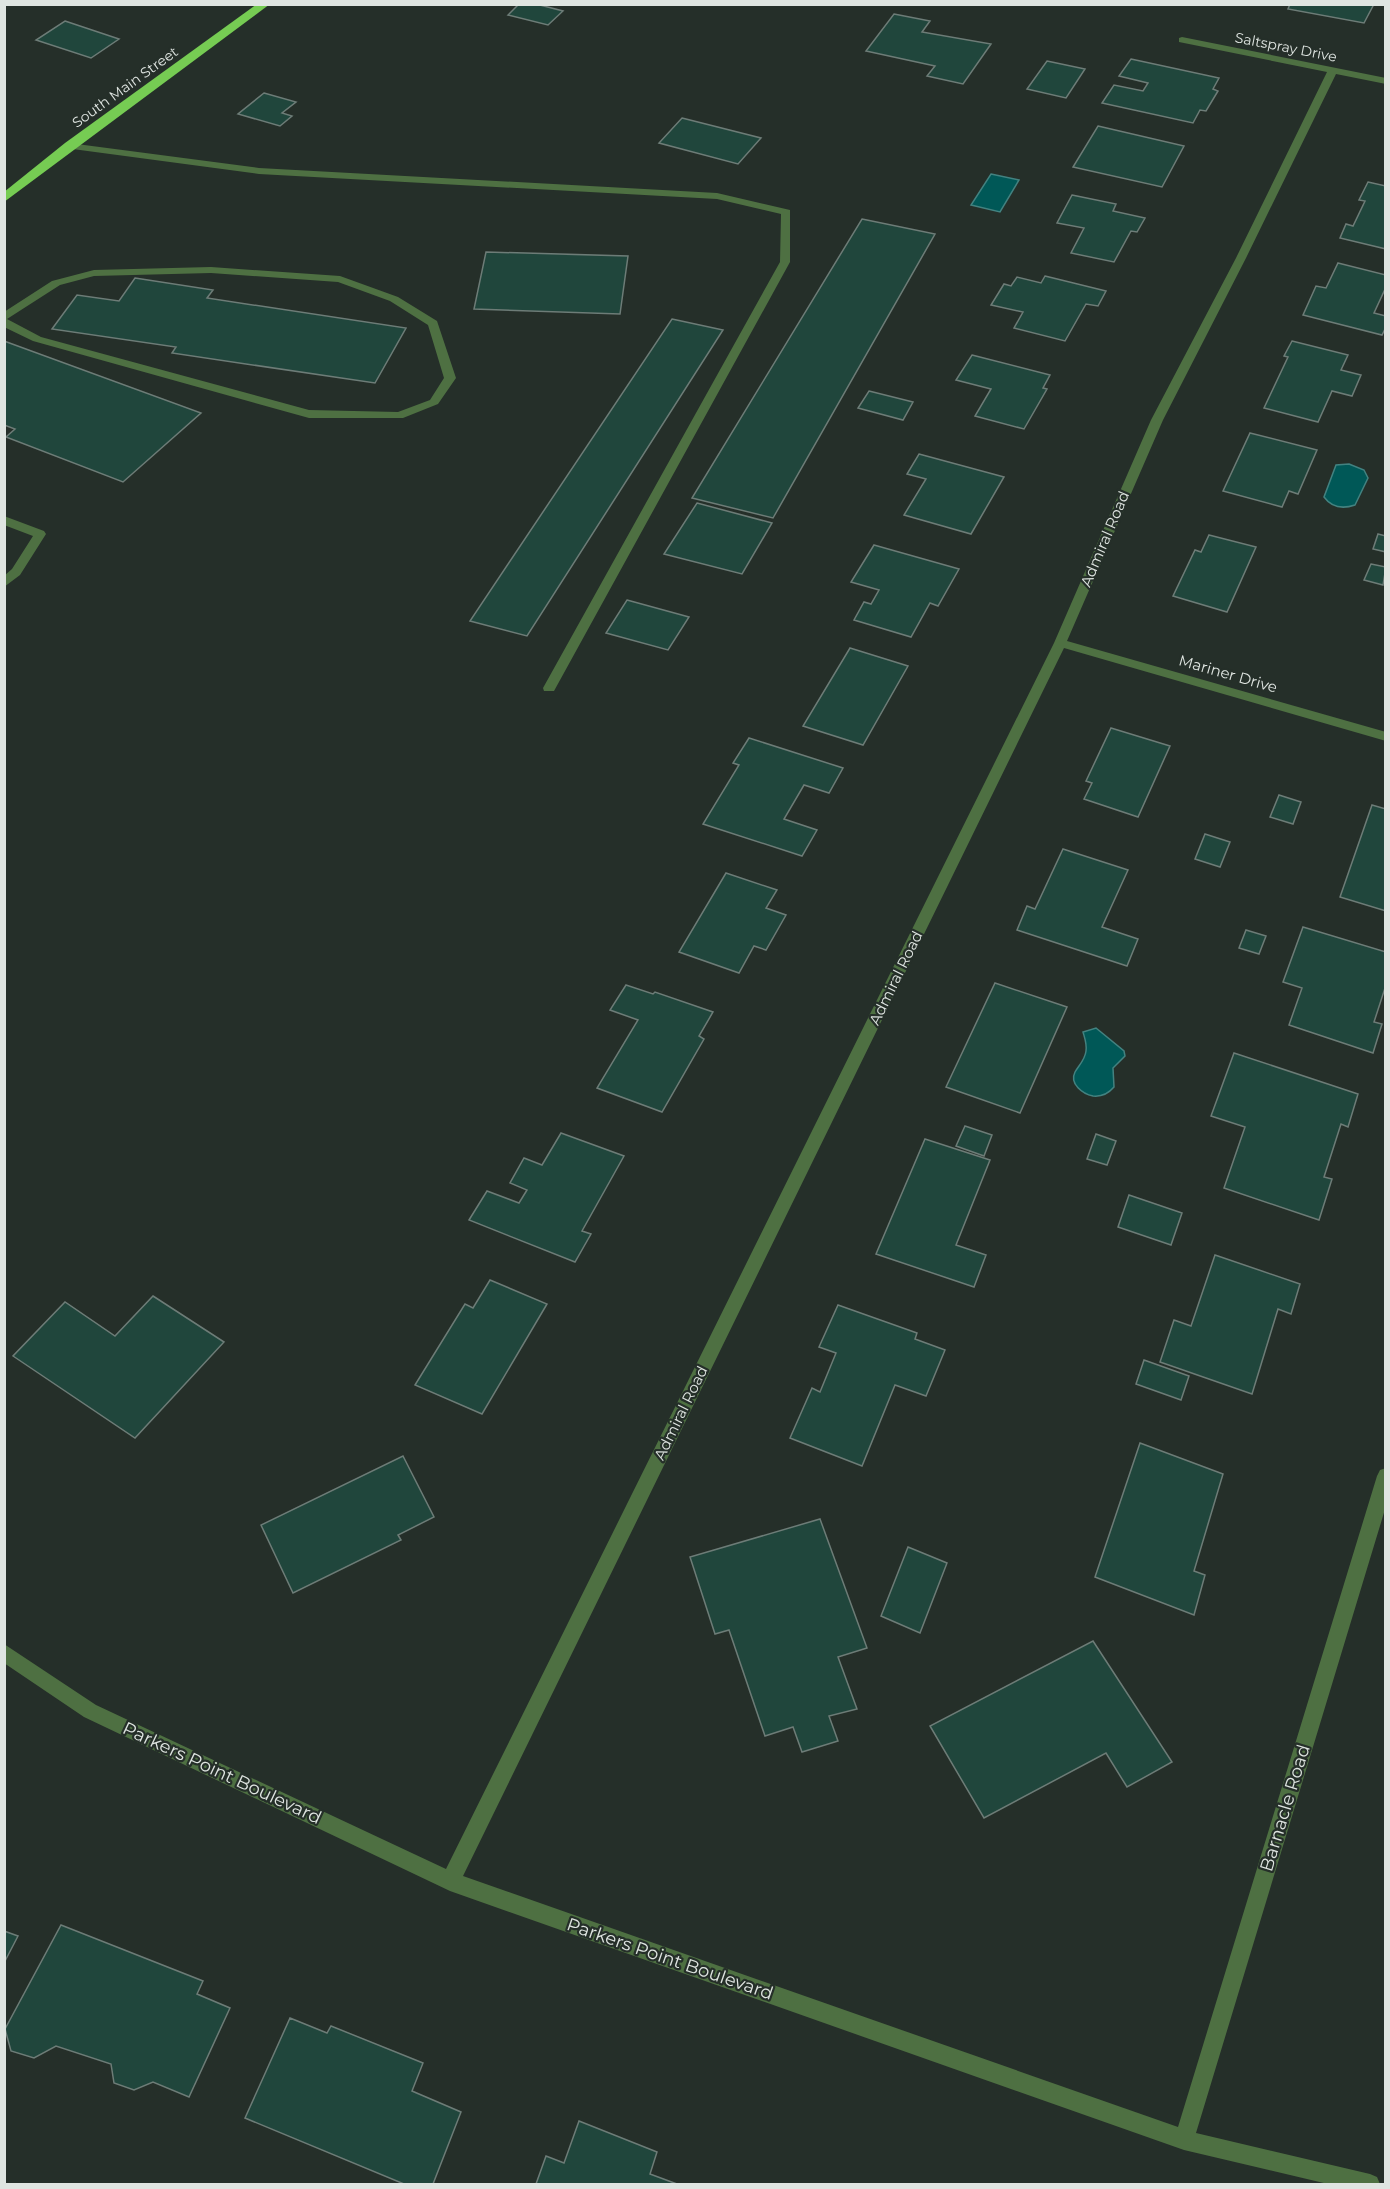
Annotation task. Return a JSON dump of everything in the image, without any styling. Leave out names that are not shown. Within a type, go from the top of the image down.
[{"type":"highway","name":"South Main Street","points":[[4,198],[69,146],[265,4]]},
{"type":"street","name":"Saltspray Drive","points":[[1182,40],[1386,81]]},
{"type":"street","name":"Admiral Road","points":[[450,1881],[1060,643],[1157,420],[1241,258],[1333,70]]},
{"type":"street","points":[[69,146],[259,171],[717,196],[786,212],[785,262],[549,688]]},
{"type":"street","points":[[4,317],[56,284],[94,273],[211,270],[340,279],[394,299],[433,323],[450,378],[434,402],[399,416],[309,414],[37,339],[4,322]]},
{"type":"street","points":[[4,520],[40,534],[16,572],[4,583]]},
{"type":"street","name":"Mariner Drive","points":[[1060,643],[1386,737]]},
{"type":"street","name":"Barnacle Road","points":[[1184,2140],[1386,1476]]},
{"type":"street","name":"Parkers Point Boulevard","points":[[4,1652],[90,1711],[450,1881],[1184,2140],[1370,2184]]},
{"type":"water","points":[[991,174],[1019,180],[1000,212],[971,205]]},
{"type":"water","points":[[1349,464],[1364,470],[1368,478],[1355,505],[1338,507],[1324,497],[1336,465]]},
{"type":"water","points":[[1096,1028],[1124,1051],[1125,1056],[1113,1068],[1114,1087],[1105,1094],[1096,1096],[1081,1091],[1075,1084],[1074,1076],[1085,1054],[1086,1044],[1083,1032]]},
{"type":"building","points":[[519,4],[536,4],[563,11],[548,25],[508,15]]},
{"type":"building","points":[[1290,4],[1374,4],[1364,23],[1288,9]]},
{"type":"building","points":[[894,14],[930,21],[922,32],[991,44],[963,84],[927,76],[935,66],[866,51]]},
{"type":"building","points":[[65,21],[119,39],[91,58],[36,40]]},
{"type":"building","points":[[1131,59],[1219,78],[1213,89],[1218,91],[1206,111],[1200,110],[1193,123],[1102,103],[1114,85],[1143,91],[1148,83],[1119,76]]},
{"type":"building","points":[[1047,61],[1085,69],[1066,98],[1027,89]]},
{"type":"building","points":[[264,93],[296,102],[282,113],[292,116],[280,126],[238,114]]},
{"type":"building","points":[[682,118],[761,138],[738,164],[659,143]]},
{"type":"building","points":[[1098,126],[1184,146],[1162,187],[1073,167]]},
{"type":"building","points":[[1368,182],[1386,186],[1386,249],[1340,238],[1346,224],[1353,226],[1365,201],[1359,200]]},
{"type":"building","points":[[1072,195],[1116,204],[1113,211],[1145,218],[1137,232],[1131,231],[1114,262],[1071,253],[1084,228],[1057,223]]},
{"type":"building","points":[[862,219],[935,234],[773,518],[692,498]]},
{"type":"building","points":[[486,252],[628,256],[620,314],[474,309]]},
{"type":"building","points":[[1338,263],[1386,275],[1386,287],[1374,313],[1386,316],[1386,327],[1382,335],[1303,315],[1316,286],[1326,288]]},
{"type":"building","points":[[1045,276],[1106,291],[1098,306],[1086,304],[1065,341],[1014,328],[1023,312],[991,305],[1004,284],[1011,286],[1017,277],[1041,283]]},
{"type":"building","points":[[135,278],[213,290],[207,298],[406,328],[375,383],[172,353],[176,347],[52,329],[77,295],[119,301]]},
{"type":"building","points":[[672,319],[723,330],[527,636],[470,621]]},
{"type":"building","points":[[4,341],[201,413],[123,482],[6,437],[15,429],[4,425]]},
{"type":"building","points":[[1292,341],[1348,355],[1341,370],[1361,375],[1352,396],[1332,391],[1318,422],[1264,408],[1288,357],[1284,356]]},
{"type":"building","points":[[972,355],[1050,375],[1043,388],[1047,389],[1024,429],[975,416],[991,389],[956,380]]},
{"type":"building","points":[[869,391],[913,402],[903,420],[858,408]]},
{"type":"building","points":[[1250,433],[1317,450],[1298,494],[1289,491],[1282,507],[1223,491]]},
{"type":"building","points":[[919,454],[1004,477],[971,534],[904,515],[926,479],[907,474]]},
{"type":"building","points":[[697,503],[772,523],[742,574],[664,554]]},
{"type":"building","points":[[1378,534],[1386,536],[1386,552],[1373,549]]},
{"type":"building","points":[[1209,535],[1256,547],[1227,612],[1173,596],[1195,550],[1201,552]]},
{"type":"building","points":[[874,545],[959,569],[938,606],[930,603],[911,637],[854,620],[864,602],[871,604],[879,590],[851,582]]},
{"type":"building","points":[[1371,564],[1386,567],[1383,585],[1364,580]]},
{"type":"building","points":[[627,600],[689,617],[668,650],[606,633]]},
{"type":"building","points":[[850,648],[908,666],[863,745],[803,726]]},
{"type":"building","points":[[1111,728],[1170,746],[1138,817],[1084,799],[1092,783],[1086,781]]},
{"type":"building","points":[[749,738],[843,768],[829,793],[804,785],[784,819],[817,830],[802,856],[703,824],[739,765],[733,763]]},
{"type":"building","points":[[1279,795],[1301,802],[1293,824],[1270,817]]},
{"type":"building","points":[[1372,805],[1386,809],[1386,911],[1340,897]]},
{"type":"building","points":[[1205,834],[1230,842],[1220,867],[1195,859]]},
{"type":"building","points":[[1063,849],[1128,870],[1102,927],[1138,939],[1127,966],[1017,930],[1027,906],[1035,909]]},
{"type":"building","points":[[726,873],[777,890],[766,908],[786,915],[766,950],[754,946],[739,973],[679,952]]},
{"type":"building","points":[[1303,927],[1386,952],[1386,985],[1374,1022],[1382,1024],[1373,1053],[1289,1025],[1302,988],[1283,982]]},
{"type":"building","points":[[1246,930],[1266,936],[1259,954],[1239,948]]},
{"type":"building","points":[[995,983],[1067,1007],[1020,1113],[946,1087]]},
{"type":"building","points":[[626,985],[653,994],[655,992],[713,1012],[699,1036],[704,1039],[662,1112],[597,1088],[638,1020],[610,1010]]},
{"type":"building","points":[[1234,1053],[1358,1094],[1348,1127],[1341,1124],[1324,1177],[1332,1179],[1319,1220],[1224,1188],[1245,1127],[1211,1116]]},
{"type":"building","points":[[965,1126],[992,1135],[984,1156],[956,1146]]},
{"type":"building","points":[[561,1133],[624,1156],[582,1231],[591,1234],[575,1262],[469,1220],[487,1191],[519,1203],[527,1190],[510,1183],[524,1158],[542,1165]]},
{"type":"building","points":[[1096,1134],[1116,1141],[1107,1165],[1087,1159]]},
{"type":"building","points":[[925,1139],[990,1160],[956,1245],[986,1255],[974,1287],[876,1254]]},
{"type":"building","points":[[1129,1195],[1182,1213],[1171,1245],[1118,1227]]},
{"type":"building","points":[[1215,1255],[1300,1284],[1291,1314],[1278,1309],[1252,1394],[1160,1362],[1174,1320],[1191,1326]]},
{"type":"building","points":[[490,1280],[547,1304],[482,1414],[415,1385],[465,1304],[473,1308]]},
{"type":"building","points":[[153,1296],[224,1342],[135,1438],[13,1356],[65,1302],[115,1336]]},
{"type":"building","points":[[838,1305],[917,1333],[915,1339],[945,1350],[926,1396],[895,1385],[862,1466],[790,1438],[812,1388],[820,1392],[836,1353],[819,1347]]},
{"type":"building","points":[[1144,1360],[1189,1376],[1181,1400],[1136,1384]]},
{"type":"building","points":[[1140,1443],[1223,1474],[1194,1571],[1205,1575],[1194,1615],[1095,1577]]},
{"type":"building","points":[[403,1456],[434,1517],[398,1535],[401,1540],[293,1593],[261,1525]]},
{"type":"building","points":[[820,1519],[867,1648],[838,1657],[857,1709],[829,1716],[838,1741],[802,1752],[793,1727],[765,1736],[729,1630],[715,1634],[690,1557]]},
{"type":"building","points":[[908,1547],[947,1563],[920,1633],[881,1616]]},
{"type":"building","points":[[1093,1641],[1172,1762],[1127,1787],[1106,1753],[984,1818],[930,1726]]},
{"type":"building","points":[[61,1925],[203,1981],[197,1994],[230,2008],[189,2097],[153,2082],[134,2090],[114,2083],[111,2064],[56,2046],[34,2058],[11,2051],[5,2029]]},
{"type":"building","points":[[4,1931],[18,1936],[4,1963]]},
{"type":"building","points":[[290,2018],[327,2033],[331,2026],[423,2063],[412,2091],[461,2112],[433,2184],[404,2184],[245,2118]]},
{"type":"building","points":[[579,2121],[657,2152],[650,2174],[677,2184],[536,2184],[546,2156],[564,2163]]}]
